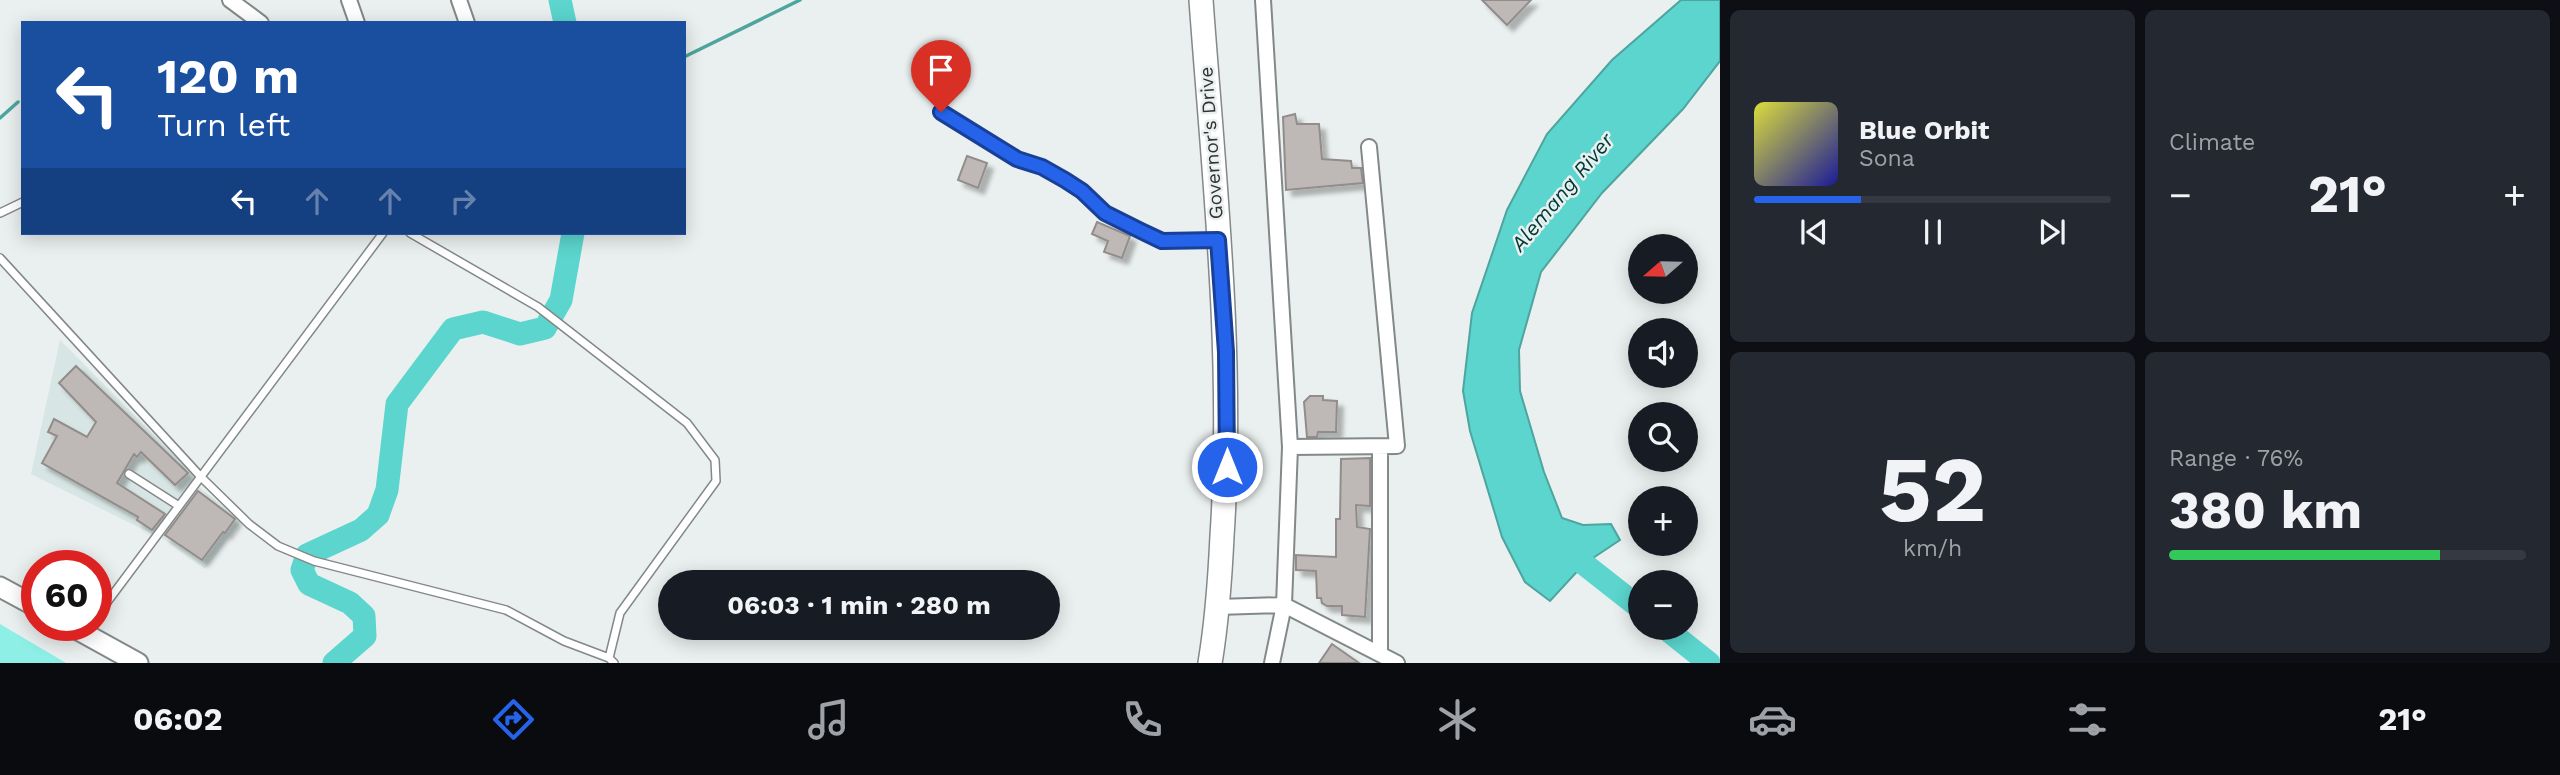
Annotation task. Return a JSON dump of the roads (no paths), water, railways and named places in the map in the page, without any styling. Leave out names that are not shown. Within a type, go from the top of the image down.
[{"type":"main road","name":"Governor's Drive","points":[[1200,0],[1226,352],[1227,467],[1218,607],[1210,663]]},
{"type":"street","points":[[349,0],[356,21]]},
{"type":"street","points":[[459,0],[466,21]]},
{"type":"street","points":[[1263,0],[1290,447],[1284,605],[1272,663]]},
{"type":"street","points":[[235,2],[259,21]]},
{"type":"street","points":[[1290,447],[1397,446],[1369,146]]},
{"type":"street","points":[[1380,447],[1380,653]]},
{"type":"street","points":[[0,587],[21,598]]},
{"type":"street","points":[[1218,607],[1284,605],[1397,663]]},
{"type":"street","points":[[107,641],[138,663]]},
{"type":"lane","points":[[941,112],[1017,159],[1042,167],[1065,180],[1082,191],[1105,213],[1162,241],[1218,240]]},
{"type":"lane","points":[[0,214],[21,203]]},
{"type":"lane","points":[[112,591],[201,477],[382,235]]},
{"type":"lane","points":[[0,258],[201,477],[249,524],[278,546],[314,561],[506,610],[564,641],[611,660],[620,613],[716,481],[715,460],[688,423],[538,307],[413,235]]},
{"type":"lane","points":[[129,474],[179,506]]},
{"type":"water","points":[[1681,0],[1720,0],[1720,61],[1683,109],[1602,193],[1541,272],[1519,350],[1520,391],[1544,472],[1562,518],[1583,525],[1611,524],[1620,540],[1584,564],[1550,601],[1525,582],[1502,537],[1470,431],[1463,391],[1472,313],[1507,210],[1547,134],[1612,60]]},
{"type":"waterway","points":[[560,0],[565,21]]},
{"type":"waterway","points":[[686,56],[800,0]]},
{"type":"waterway","points":[[0,118],[18,102]]},
{"type":"waterway","points":[[334,663],[365,636],[364,616],[350,603],[309,584],[302,570],[307,555],[361,530],[378,515],[387,490],[397,404],[453,329],[483,322],[520,334],[545,328],[561,300],[573,235]]},
{"type":"waterway","name":"Alemang River","points":[[1565,540],[1584,564],[1628,599]]},
{"type":"waterway","name":"Alemang River","points":[[1680,640],[1709,663]]}]
